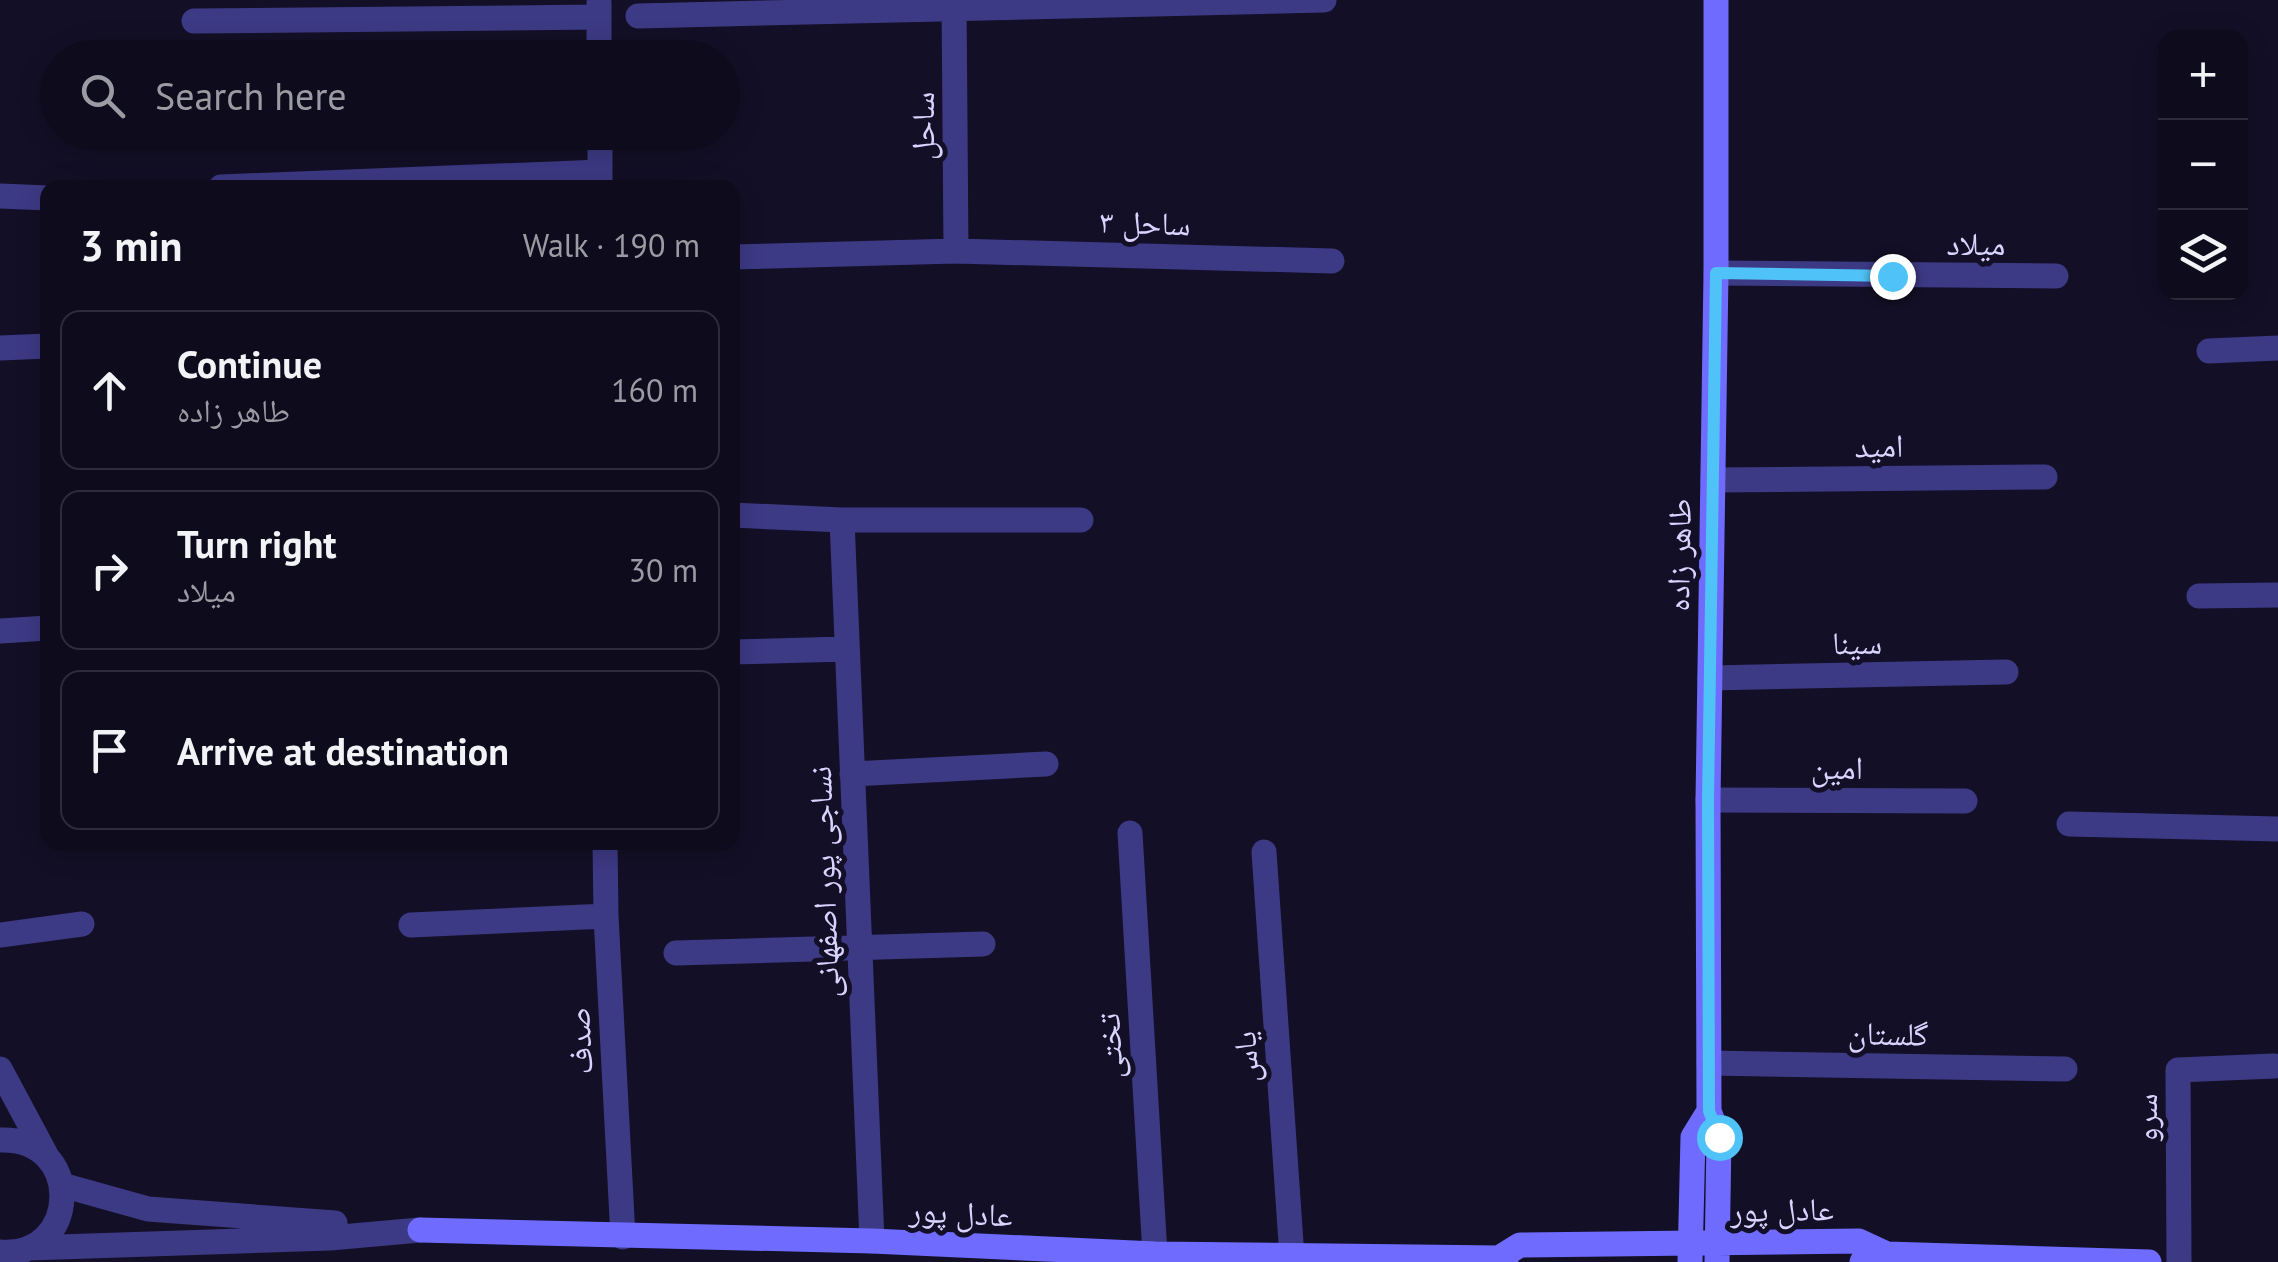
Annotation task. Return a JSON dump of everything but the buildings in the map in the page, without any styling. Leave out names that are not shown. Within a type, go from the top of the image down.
[{"type":"main road","name":"طاهر زاده","points":[[1716,0],[1708,800],[1709,1111],[1719,1137],[1718,1253]]},
{"type":"main road","name":"طاهر زاده","points":[[1690,1253],[1694,1137],[1709,1111]]},
{"type":"main road","name":"عادل پور","points":[[420,1230],[1292,1257],[1503,1260],[1520,1245],[1718,1253],[1859,1242],[1887,1254]]},
{"type":"main road","name":"عادل پور","points":[[1862,1262],[1887,1254],[2149,1262]]},
{"type":"street","points":[[638,16],[954,4],[1324,0]]},
{"type":"street","name":"ساحل","points":[[954,4],[956,250]]},
{"type":"street","points":[[194,21],[599,9],[599,40]]},
{"type":"street","points":[[600,150],[600,180]]},
{"type":"street","points":[[0,196],[40,198]]},
{"type":"street","name":"ساحل ۳","points":[[740,257],[956,250],[1332,262]]},
{"type":"street","name":"میلاد","points":[[1716,273],[2056,276]]},
{"type":"street","points":[[0,348],[40,346]]},
{"type":"street","points":[[2209,350],[2278,348]]},
{"type":"street","name":"امید","points":[[1713,480],[2045,478]]},
{"type":"street","points":[[740,515],[842,520],[1082,520]]},
{"type":"street","name":"نساجی پور اصفهانی","points":[[842,520],[872,1242]]},
{"type":"street","points":[[2199,596],[2278,595]]},
{"type":"street","points":[[0,631],[40,628]]},
{"type":"street","points":[[740,652],[846,649]]},
{"type":"street","name":"سینا","points":[[1710,678],[2006,672]]},
{"type":"street","points":[[852,774],[1046,764]]},
{"type":"street","name":"امین","points":[[1708,800],[1965,801]]},
{"type":"street","points":[[2069,824],[2278,829]]},
{"type":"street","name":"تختی","points":[[1130,833],[1155,1254]]},
{"type":"street","name":"صدف","points":[[605,850],[623,1237]]},
{"type":"street","name":"یاس","points":[[1264,852],[1292,1257]]},
{"type":"street","points":[[410,925],[606,916]]},
{"type":"street","points":[[0,935],[82,924]]},
{"type":"street","points":[[676,953],[983,944]]},
{"type":"street","name":"گلستان","points":[[1709,1063],[2064,1069]]},
{"type":"street","name":"سرو","points":[[2179,1262],[2178,1070],[2274,1066]]},
{"type":"street","points":[[0,1069],[62,1185],[63,1204],[56,1223],[45,1238],[29,1248]]},
{"type":"street","points":[[0,1140],[31,1145],[46,1155]]},
{"type":"street","points":[[62,1185],[148,1208],[420,1230]]},
{"type":"street","points":[[148,1208],[172,1252]]},
{"type":"street","points":[[0,1252],[29,1248],[172,1252],[266,1238],[330,1238],[420,1230]]},
{"type":"street","points":[[237,1262],[266,1238]]},
{"type":"route","points":[[1719,1137],[1709,1111],[1708,800],[1716,273],[1892,276]]}]
